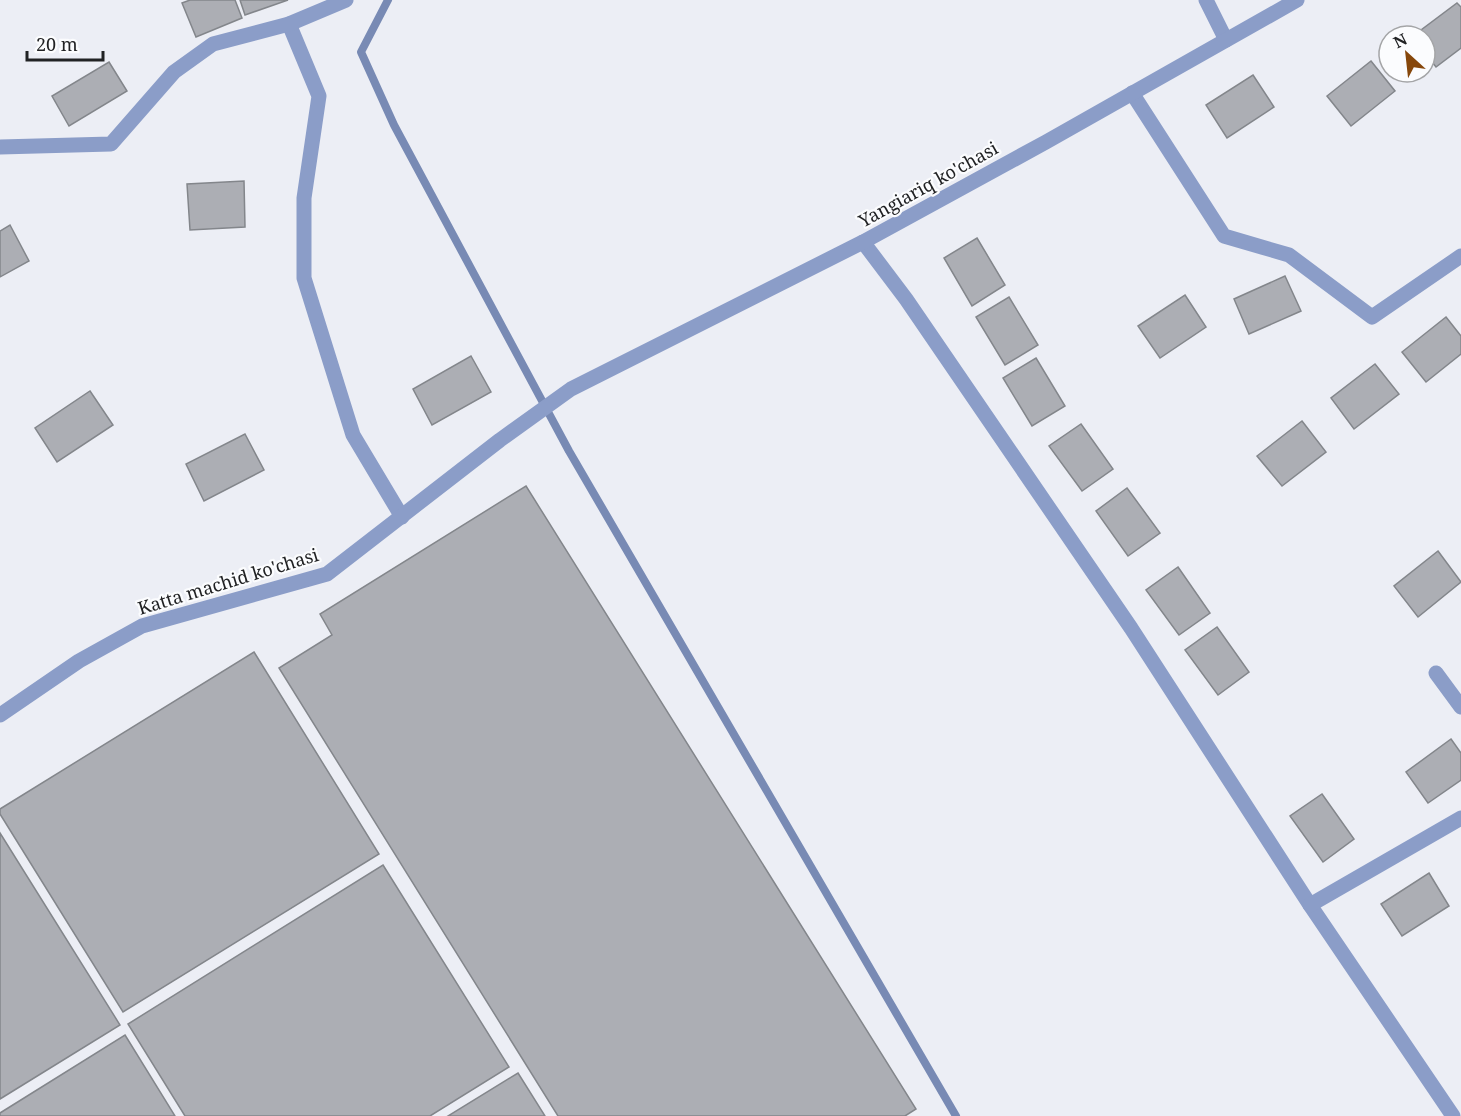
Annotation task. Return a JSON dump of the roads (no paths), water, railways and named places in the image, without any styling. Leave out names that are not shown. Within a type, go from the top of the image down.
[{"type":"street","points":[[1206,0],[1226,40]]},
{"type":"street","name":"Yangiariq ko'chasi","points":[[524,424],[571,389],[863,242],[1297,0]]},
{"type":"street","points":[[0,147],[111,144],[174,72],[213,44],[289,24],[340,1]]},
{"type":"street","points":[[289,24],[319,96],[304,198],[303,278],[353,435],[402,517]]},
{"type":"street","points":[[1132,93],[1224,236],[1289,255],[1372,317],[1461,256]]},
{"type":"street","points":[[863,242],[906,299],[1131,628],[1447,1114]]},
{"type":"street","name":"Katta machid ko'chasi","points":[[0,715],[79,661],[142,627],[327,574],[500,440],[524,424]]},
{"type":"street","points":[[1436,674],[1461,707]]},
{"type":"street","points":[[1310,905],[1461,818]]},
{"type":"waterway","points":[[388,0],[361,52],[394,125],[569,451],[956,1116]]}]
